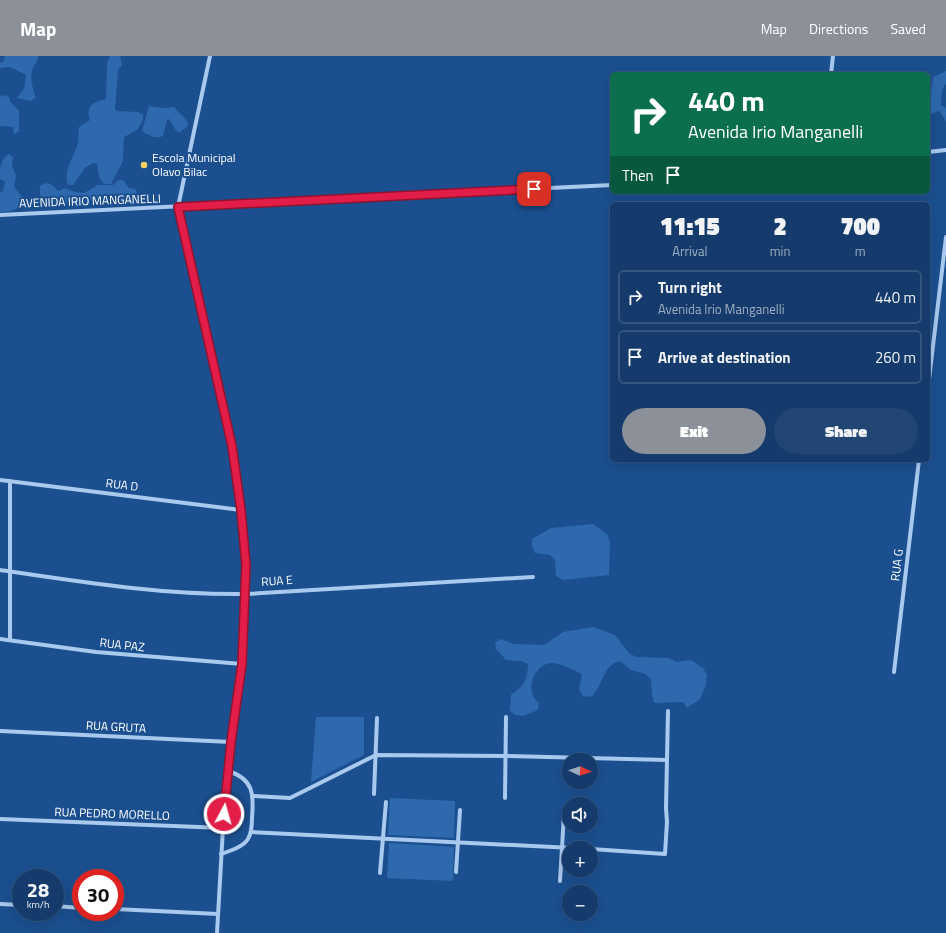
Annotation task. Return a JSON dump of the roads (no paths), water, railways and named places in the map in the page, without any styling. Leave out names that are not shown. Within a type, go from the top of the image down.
[{"type":"street","points":[[210,56],[178,207],[232,446],[241,510],[246,565],[242,664],[228,771],[221,854],[217,933]]},
{"type":"street","points":[[831,72],[834,56]]},
{"type":"street","points":[[930,152],[946,150]]},
{"type":"street","name":"AVENIDA IRIO MANGANELLI","points":[[0,215],[610,185]]},
{"type":"street","points":[[930,371],[946,237]]},
{"type":"street","name":"RUA G","points":[[894,672],[919,462]]},
{"type":"street","name":"RUA D","points":[[0,480],[241,510]]},
{"type":"street","points":[[10,481],[10,640]]},
{"type":"street","name":"RUA E","points":[[0,570],[160,592],[210,595],[534,577]]},
{"type":"street","name":"RUA PAZ","points":[[0,639],[96,652],[242,664]]},
{"type":"street","points":[[598,849],[665,854],[667,822],[668,711]]},
{"type":"street","points":[[504,798],[506,717]]},
{"type":"street","points":[[374,794],[377,718]]},
{"type":"street","name":"RUA GRUTA","points":[[0,731],[231,742]]},
{"type":"street","points":[[254,796],[290,798],[376,756],[505,756],[667,760]]},
{"type":"street","points":[[221,854],[244,843],[251,832],[254,796],[247,782],[238,775],[228,771]]},
{"type":"street","points":[[380,873],[386,802]]},
{"type":"street","points":[[456,872],[460,810]]},
{"type":"street","name":"RUA PEDRO MORELLO","points":[[0,819],[223,828]]},
{"type":"street","points":[[251,832],[561,847]]},
{"type":"street","points":[[560,881],[562,833]]},
{"type":"street","points":[[0,904],[12,905]]},
{"type":"street","points":[[124,909],[218,914]]},
{"type":"place","name":"Escola Municipal Olavo Bilac","points":[[144,165]]}]
